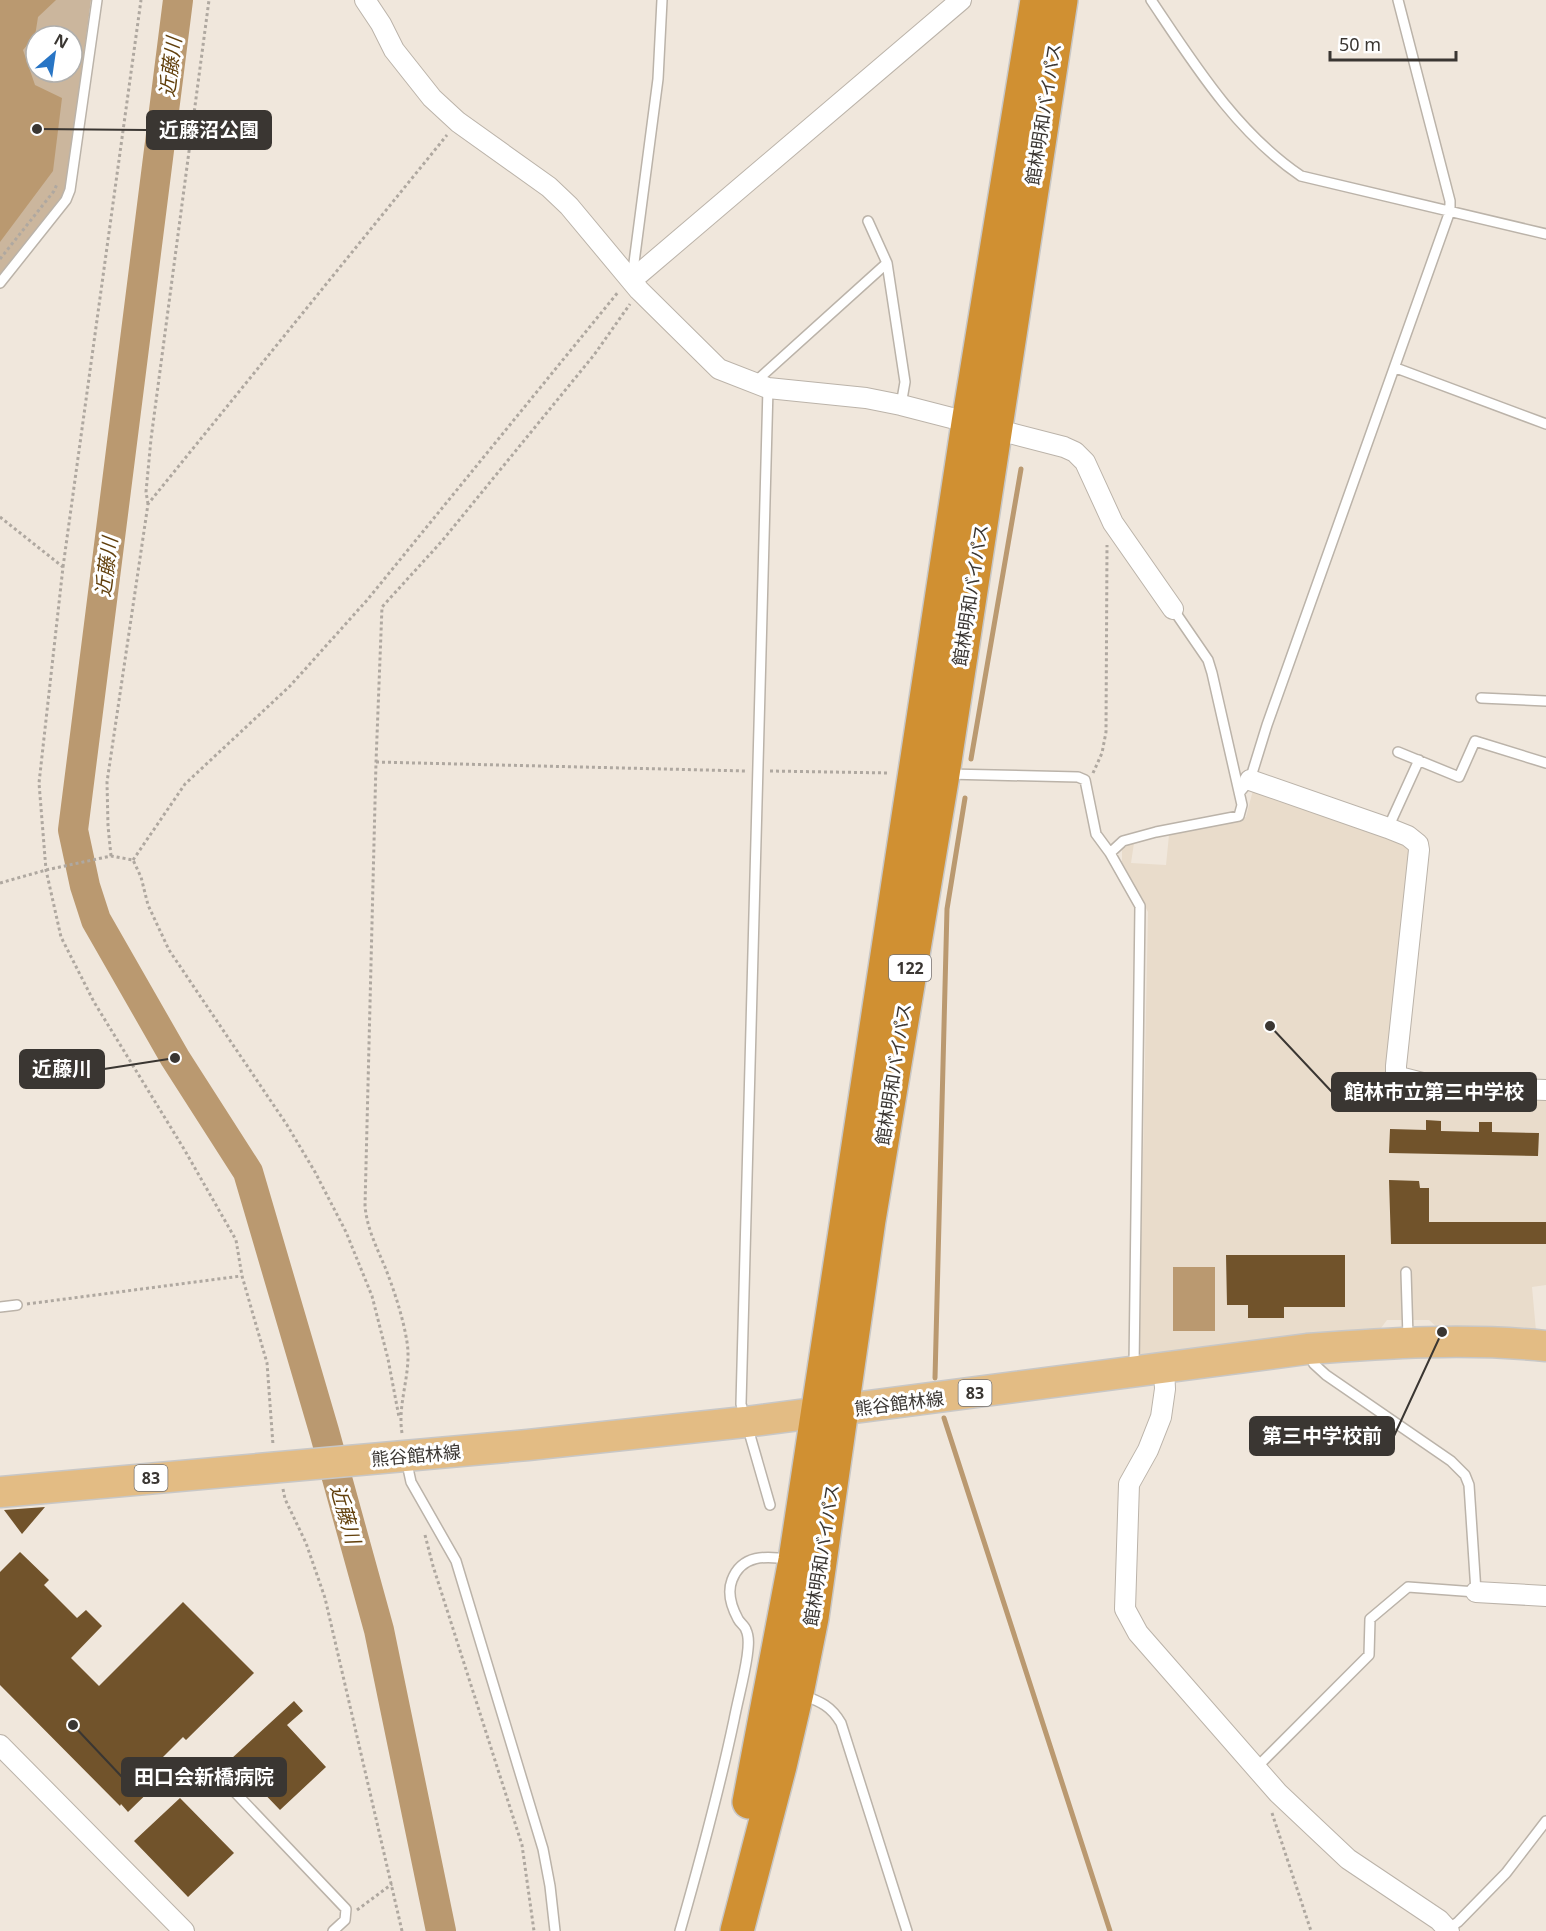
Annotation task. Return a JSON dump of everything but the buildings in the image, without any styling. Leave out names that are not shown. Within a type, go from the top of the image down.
[{"type":"highway","name":"館林明和バイパス","points":[[713,1931],[748,1808],[795,1560],[830,1411],[869,1220],[929,774],[981,427],[1037,0]]},
{"type":"highway","name":"館林明和バイパス","points":[[981,427],[1061,0]]},
{"type":"highway","name":"館林明和バイパス","points":[[737,1931],[768,1815],[812,1618],[830,1411]]},
{"type":"main road","name":"熊谷館林線","points":[[291,1466],[745,1422],[1307,1349],[1470,1342],[1546,1346]]},
{"type":"main road","name":"83","points":[[0,1492],[291,1466]]},
{"type":"street","points":[[365,0],[394,50],[432,98],[458,122],[549,187],[569,206],[635,285],[719,369],[761,385],[866,398],[902,405],[1064,447],[1075,452],[1085,462],[1113,523],[1173,609]]},
{"type":"street","points":[[635,285],[961,0]]},
{"type":"street","points":[[1245,786],[1388,828],[1418,844],[1396,1073],[1404,1080],[1434,1086],[1546,1090]]},
{"type":"street","points":[[1164,1368],[1165,1389],[1157,1430],[1129,1484],[1125,1610],[1138,1633],[1273,1786],[1348,1859],[1439,1920],[1447,1930]]},
{"type":"street","points":[[1476,1592],[1546,1596]]},
{"type":"street","points":[[0,1745],[184,1931]]},
{"type":"lane","points":[[0,283],[66,200],[70,190],[97,0]]},
{"type":"lane","points":[[635,285],[658,79],[662,0]]},
{"type":"lane","points":[[1151,0],[1213,90],[1268,152],[1301,176],[1546,234]]},
{"type":"lane","points":[[1110,853],[1123,841],[1156,832],[1239,816],[1245,786],[1396,368],[1450,211],[1450,201],[1398,0]]},
{"type":"lane","points":[[868,221],[887,263],[905,382],[902,405]]},
{"type":"lane","points":[[770,1505],[745,1422],[741,1397],[757,771],[761,385],[887,263]]},
{"type":"lane","points":[[1396,368],[1546,424]]},
{"type":"lane","points":[[1173,609],[1208,660],[1245,786]]},
{"type":"lane","points":[[1481,698],[1546,701]]},
{"type":"lane","points":[[1398,752],[1460,777],[1475,741],[1546,763]]},
{"type":"lane","points":[[1388,828],[1419,760]]},
{"type":"lane","points":[[929,774],[1078,777],[1085,780],[1096,834],[1136,897],[1141,915],[1134,1372]]},
{"type":"lane","points":[[1406,1272],[1409,1343]]},
{"type":"lane","points":[[0,1306],[17,1305]]},
{"type":"lane","points":[[1257,1768],[1369,1655],[1370,1619],[1408,1587],[1476,1592],[1470,1485],[1465,1475],[1451,1461],[1326,1375],[1314,1364],[1307,1349]]},
{"type":"lane","points":[[405,1456],[411,1482],[456,1561],[543,1849],[555,1931]]},
{"type":"lane","points":[[680,1931],[727,1756],[747,1657],[747,1631],[738,1620],[732,1604],[729,1594],[731,1581],[744,1563],[755,1557],[769,1556],[795,1560]]},
{"type":"lane","points":[[797,1693],[825,1703],[841,1723],[908,1931]]},
{"type":"lane","points":[[210,1766],[346,1909],[345,1920],[333,1931]]},
{"type":"lane","points":[[1447,1930],[1458,1922],[1506,1873],[1546,1821]]},
{"type":"path","points":[[141,0],[63,567],[39,783],[46,870],[60,937],[94,1002],[184,1149],[236,1240],[242,1276],[267,1362],[273,1449],[291,1466],[285,1499],[306,1544],[325,1598],[402,1931]]},
{"type":"path","points":[[111,856],[107,782],[148,504],[146,492],[151,439],[208,0]]},
{"type":"path","points":[[148,504],[458,122]]},
{"type":"path","points":[[0,259],[54,191],[58,179]]},
{"type":"path","points":[[399,1419],[408,1373],[407,1342],[386,1270],[366,1223],[365,1206],[382,608],[442,541],[594,356],[635,285]]},
{"type":"path","points":[[133,860],[185,784],[290,686],[368,598],[620,290],[635,285]]},
{"type":"path","points":[[0,517],[63,567]]},
{"type":"path","points":[[1085,780],[1098,765],[1106,732],[1107,547],[1113,523]]},
{"type":"path","points":[[376,762],[929,774]]},
{"type":"path","points":[[0,883],[111,856],[133,860]]},
{"type":"path","points":[[133,860],[141,877],[148,905],[169,950],[286,1125],[315,1172],[346,1232],[372,1296],[388,1359],[405,1456]]},
{"type":"path","points":[[17,1305],[242,1276]]},
{"type":"path","points":[[425,1533],[433,1566],[522,1845],[534,1931]]},
{"type":"path","points":[[1273,1786],[1269,1804],[1311,1931]]},
{"type":"path","points":[[345,1920],[392,1884]]},
{"type":"shaded area","points":[[0,0],[91,0],[84,54],[84,24],[24,24],[24,84],[80,84],[67,185],[62,198],[0,275]]},
{"type":"shaded area","points":[[0,0],[56,0],[38,17],[37,24],[24,24],[23,50],[24,84],[35,84],[62,98],[53,171],[0,242]]},
{"type":"shaded area","points":[[1253,790],[1410,843],[1389,1080],[1546,1096],[1546,1285],[1532,1287],[1536,1331],[1439,1329],[1429,1320],[1387,1320],[1378,1332],[1145,1358],[1139,1353],[1148,912],[1122,862],[1122,847],[1134,843],[1131,863],[1166,865],[1169,835],[1246,817]]},
{"type":"shaded area","points":[[1173,1267],[1215,1267],[1215,1331],[1173,1331]]},
{"type":"waterway","name":"近藤川","points":[[178,0],[73,830],[85,886],[96,920],[175,1058],[248,1172],[324,1431],[379,1630],[441,1931]]},
{"type":"waterway","points":[[971,759],[1021,469]]},
{"type":"waterway","points":[[935,1378],[947,909],[965,798]]},
{"type":"waterway","points":[[944,1418],[1110,1931]]},
{"type":"place","name":"近藤沼公園","points":[[37,129]]},
{"type":"place","name":"館林市立第三中学校","points":[[1270,1026]]},
{"type":"place","name":"近藤川","points":[[175,1058]]},
{"type":"place","name":"第三中学校前","points":[[1442,1332]]},
{"type":"place","name":"田口会新橋病院","points":[[73,1725]]}]
